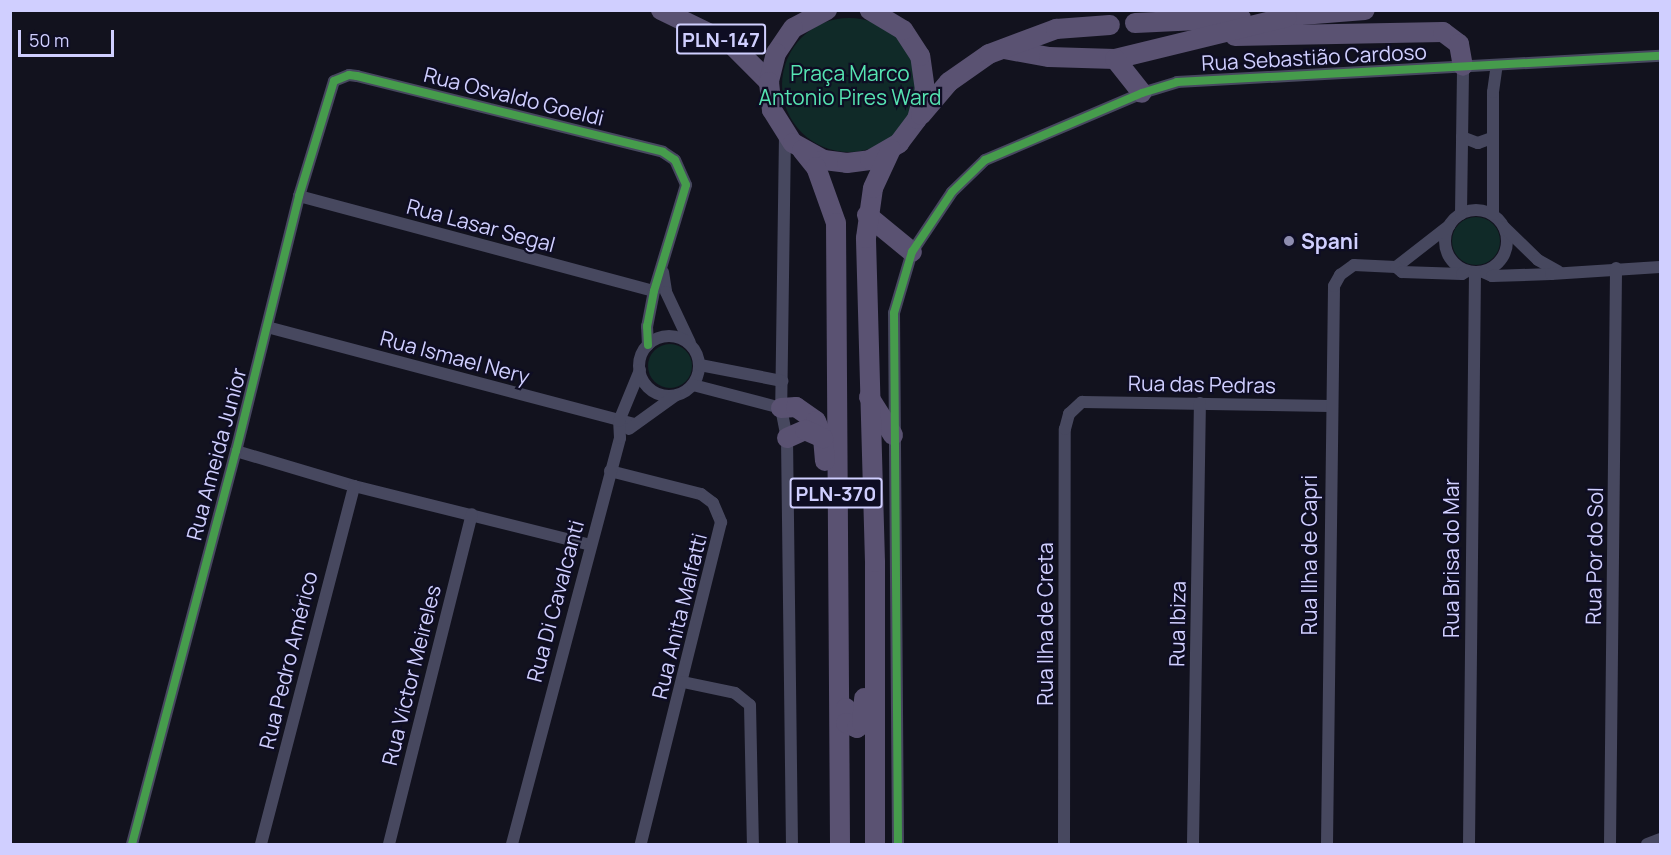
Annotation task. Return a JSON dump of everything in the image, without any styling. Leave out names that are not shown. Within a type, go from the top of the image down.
[{"type":"main road","name":"PLN-147","points":[[661,10],[731,44],[769,82]]},
{"type":"main road","points":[[1135,23],[1365,10]]},
{"type":"main road","name":"PLN-370","points":[[819,11],[793,28],[776,53],[769,82],[772,110],[785,134],[816,167],[836,223],[836,504],[841,657],[840,844]]},
{"type":"main road","name":"PLN-370","points":[[875,844],[875,562],[868,394],[867,215],[876,177],[891,149],[917,119],[925,87],[920,56],[903,30],[877,11]]},
{"type":"main road","points":[[1004,49],[1049,57],[1115,59],[1287,16]]},
{"type":"main road","points":[[917,119],[949,82],[989,54],[1056,29],[1110,25]]},
{"type":"main road","points":[[1200,36],[1323,37],[1443,32],[1459,44],[1463,66]]},
{"type":"main road","points":[[1115,59],[1142,93]]},
{"type":"main road","name":"PLN-370","points":[[802,150],[824,160],[847,163],[870,160],[891,149]]},
{"type":"main road","points":[[867,215],[912,252]]},
{"type":"main road","points":[[868,394],[893,435]]},
{"type":"main road","points":[[781,408],[796,407],[806,412],[824,438],[827,476],[836,504]]},
{"type":"main road","points":[[787,438],[805,430],[824,438]]},
{"type":"main road","points":[[841,657],[845,674],[846,723],[857,728],[862,723],[867,591],[875,562]]},
{"type":"street","name":"Rua Sebastião Cardoso","points":[[912,252],[941,205],[985,160],[1142,93],[1177,82],[1660,56]]},
{"type":"street","points":[[1492,214],[1492,138],[1497,65]]},
{"type":"street","points":[[1461,214],[1463,66]]},
{"type":"street","name":"Rua Osvaldo Goeldi","points":[[342,76],[357,76],[663,152],[675,160],[684,172],[686,185],[663,269]]},
{"type":"street","name":"Rua Ameida Junior","points":[[132,844],[236,452],[299,196],[330,87],[342,76]]},
{"type":"street","points":[[785,134],[781,408],[787,438],[792,844]]},
{"type":"street","points":[[1462,137],[1478,143],[1492,138]]},
{"type":"street","name":"Rua Lasar Segal","points":[[299,196],[654,291]]},
{"type":"street","points":[[1504,226],[1507,242],[1503,258],[1475,272],[1462,274],[1402,272],[1396,267],[1461,214],[1477,210],[1492,214],[1504,226],[1538,260],[1558,271]]},
{"type":"street","points":[[1450,225],[1446,248],[1453,263],[1492,276],[1660,267]]},
{"type":"street","points":[[898,844],[893,435],[894,313],[912,252]]},
{"type":"street","name":"Rua Ilha de Capri","points":[[1327,844],[1330,406],[1334,286],[1344,270],[1354,265],[1396,267]]},
{"type":"street","name":"Rua Por do Sol","points":[[1610,844],[1616,268]]},
{"type":"street","points":[[618,422],[648,345],[647,326],[654,291],[663,269]]},
{"type":"street","points":[[620,438],[633,424],[693,385],[700,365],[666,292],[663,269]]},
{"type":"street","name":"Rua Brisa do Mar","points":[[1469,844],[1475,272]]},
{"type":"street","name":"Rua Ismael Nery","points":[[267,327],[618,422],[633,424]]},
{"type":"street","points":[[648,345],[673,336],[690,343]]},
{"type":"street","points":[[700,365],[782,381]]},
{"type":"street","points":[[640,370],[652,390],[675,396]]},
{"type":"street","points":[[693,385],[781,408]]},
{"type":"street","name":"Rua das Pedras","points":[[1075,407],[1082,402],[1330,406]]},
{"type":"street","name":"Rua Ibiza","points":[[1193,844],[1200,403]]},
{"type":"street","name":"Rua Ilha de Creta","points":[[1064,844],[1065,429],[1075,407]]},
{"type":"street","name":"Rua Di Cavalcanti","points":[[512,844],[620,438],[618,422]]},
{"type":"street","points":[[236,452],[354,486],[590,545]]},
{"type":"street","name":"Rua Anita Malfatti","points":[[610,471],[701,494],[719,513],[721,531],[641,844]]},
{"type":"street","name":"Rua Pedro Américo","points":[[261,844],[354,486]]},
{"type":"street","name":"Rua Victor Meireles","points":[[388,844],[472,514]]},
{"type":"street","points":[[683,682],[735,693],[750,705],[753,844]]},
{"type":"street","points":[[1647,844],[1660,839]]},
{"type":"green space","name":"Praça Marco Antonio Pires Ward","points":[[849,18],[875,23],[897,37],[911,59],[916,85],[911,111],[897,133],[875,147],[849,152],[823,147],[801,133],[787,111],[782,85],[787,59],[801,37],[823,23]]},
{"type":"green space","points":[[1471,217],[1481,217],[1496,227],[1500,241],[1499,250],[1490,261],[1481,265],[1471,265],[1456,255],[1452,246],[1452,236],[1462,221]]},
{"type":"green space","points":[[670,344],[686,350],[692,366],[686,382],[670,388],[654,382],[648,366],[654,350]]},
{"type":"cycle path","points":[[898,844],[894,313],[912,252],[952,192],[985,160],[1142,93],[1177,82],[1660,56]]},
{"type":"cycle path","points":[[132,844],[236,451],[299,196],[334,81],[349,75],[357,76],[663,152],[675,160],[686,185],[654,291],[647,326],[648,345]]},
{"type":"place","name":"Spani","points":[[1289,241]]}]
